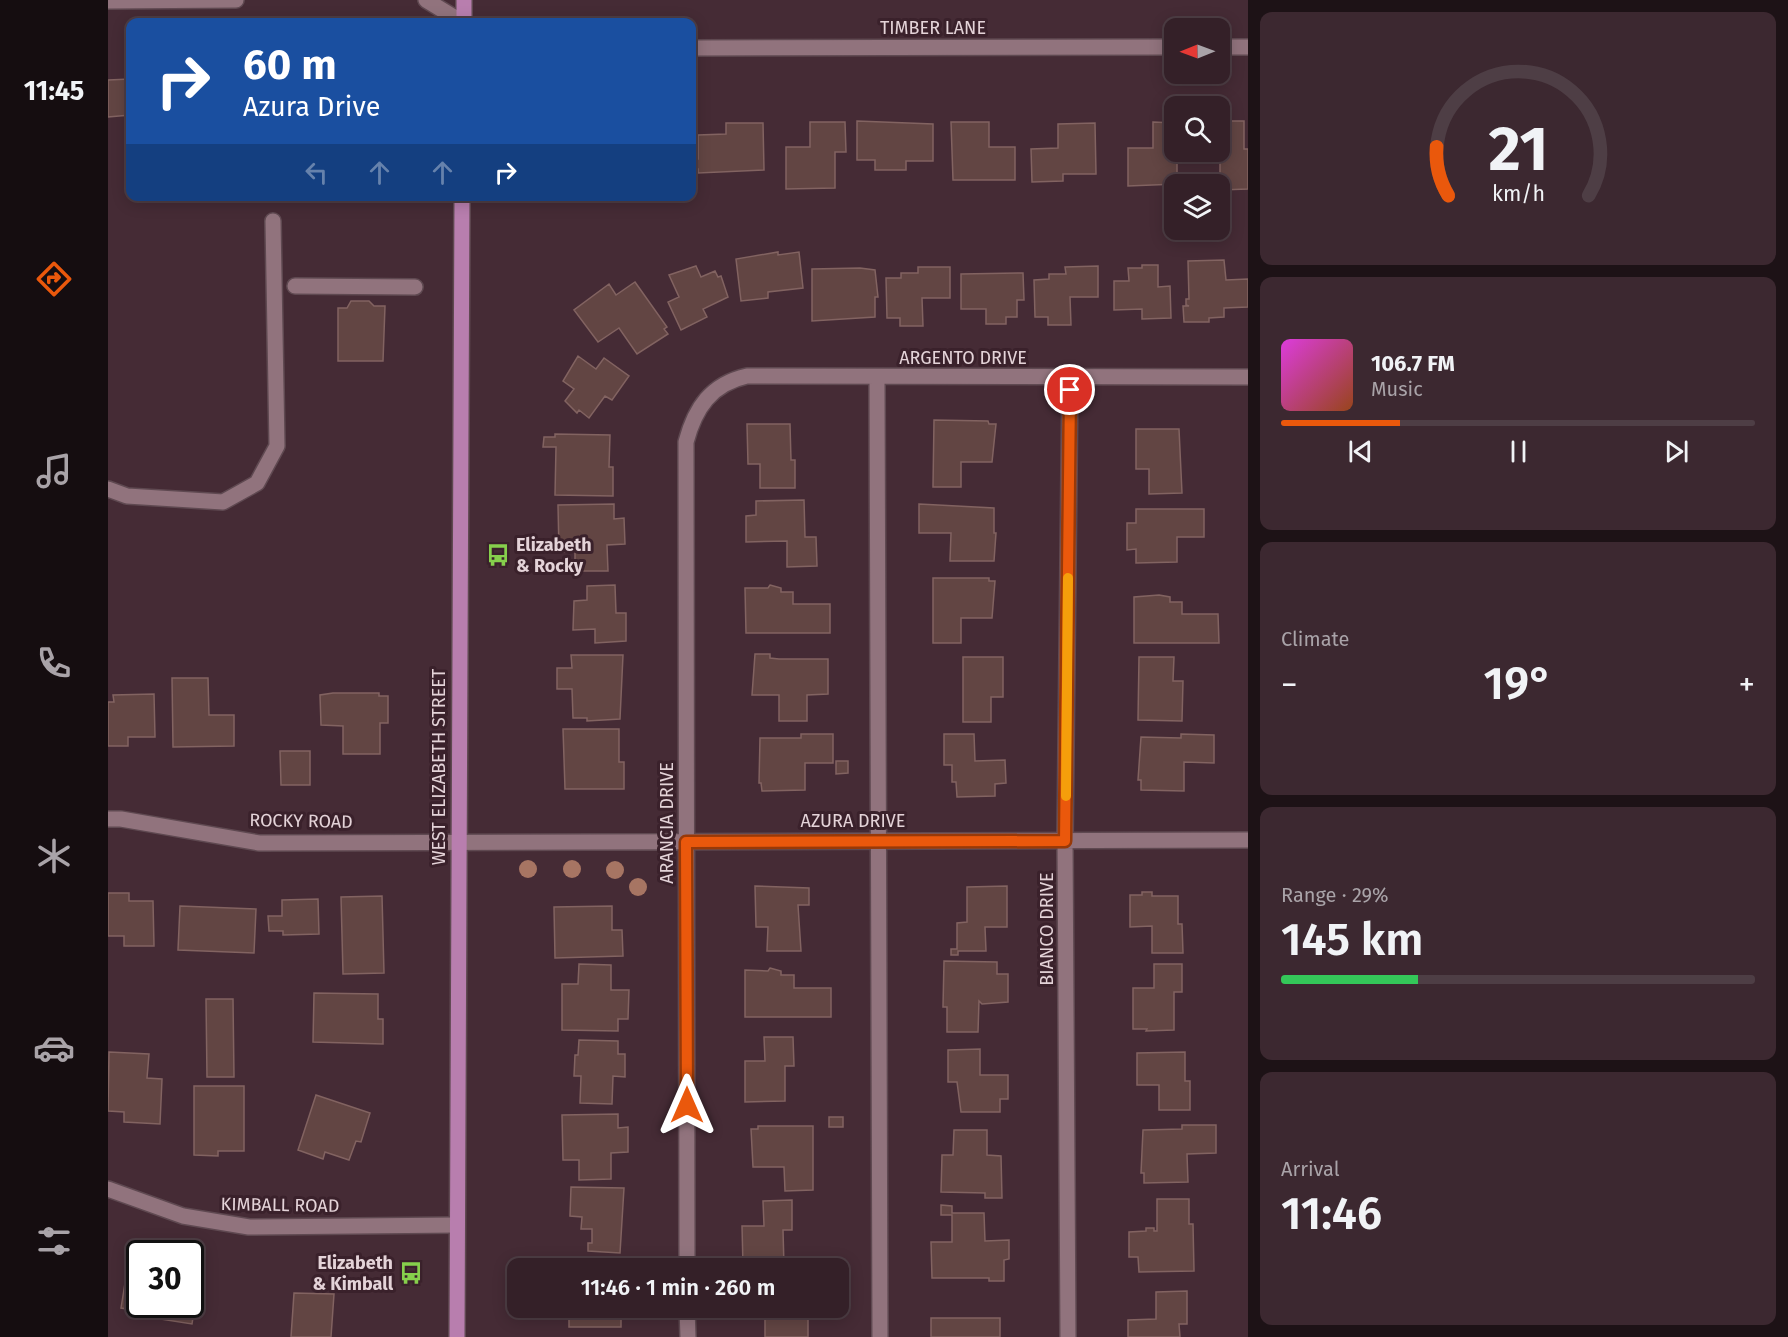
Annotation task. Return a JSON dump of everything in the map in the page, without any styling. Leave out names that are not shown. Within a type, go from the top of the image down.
[{"type":"main road","points":[[463,18],[464,0]]},
{"type":"main road","name":"WEST ELIZABETH STREET","points":[[457,1337],[462,201]]},
{"type":"street","points":[[108,1],[236,0]]},
{"type":"street","points":[[426,0],[456,18]]},
{"type":"street","name":"TIMBER LANE","points":[[696,48],[1164,47]]},
{"type":"street","points":[[1230,47],[1248,47]]},
{"type":"street","points":[[108,489],[127,496],[223,502],[257,483],[277,446],[273,221]]},
{"type":"street","points":[[295,286],[415,287]]},
{"type":"street","name":"ARGENTO DRIVE","points":[[717,388],[747,376],[1248,377]]},
{"type":"street","name":"BIANCO DRIVE","points":[[1068,1337],[1065,841],[1070,377]]},
{"type":"street","points":[[877,378],[880,1337]]},
{"type":"street","name":"ARANCIA DRIVE","points":[[687,1258],[686,442],[692,419],[703,401],[717,388]]},
{"type":"street","name":"ROCKY ROAD","points":[[108,819],[122,819],[259,843],[459,840]]},
{"type":"street","name":"AZURA DRIVE","points":[[459,840],[686,842],[1248,840]]},
{"type":"street","name":"KIMBALL ROAD","points":[[108,1189],[183,1216],[249,1227],[457,1225]]},
{"type":"street","points":[[687,1318],[688,1337]]},
{"type":"building","points":[[126,79],[126,115],[108,117],[108,80]]},
{"type":"building","points":[[857,121],[933,124],[933,161],[906,161],[906,170],[875,170],[875,160],[857,160]]},
{"type":"building","points":[[1230,121],[1244,121],[1244,149],[1248,149],[1248,189],[1230,190],[1230,174],[1220,174],[1220,162],[1230,162]]},
{"type":"building","points":[[810,122],[845,122],[846,152],[835,152],[835,188],[786,189],[786,147],[810,147]]},
{"type":"building","points":[[951,122],[989,122],[989,147],[1015,147],[1015,180],[953,180]]},
{"type":"building","points":[[1153,122],[1164,123],[1164,162],[1177,162],[1177,174],[1164,174],[1164,185],[1128,186],[1128,148],[1153,148]]},
{"type":"building","points":[[726,123],[763,123],[764,170],[698,173],[696,159],[698,159],[698,135],[726,134]]},
{"type":"building","points":[[1095,123],[1096,174],[1063,174],[1063,181],[1032,182],[1031,149],[1058,148],[1058,124]]},
{"type":"building","points":[[778,252],[778,255],[799,252],[803,288],[768,292],[768,298],[741,301],[736,259]]},
{"type":"building","points":[[1224,260],[1226,280],[1248,279],[1248,307],[1224,308],[1224,317],[1209,318],[1209,322],[1184,322],[1183,306],[1189,306],[1186,305],[1186,299],[1189,299],[1188,261]]},
{"type":"building","points":[[1142,265],[1158,265],[1158,287],[1170,286],[1171,318],[1142,319],[1142,309],[1114,310],[1114,281],[1129,281],[1128,268],[1142,268]]},
{"type":"building","points":[[696,266],[701,277],[715,271],[718,277],[721,276],[728,297],[703,309],[707,317],[681,330],[668,302],[679,297],[669,275]]},
{"type":"building","points":[[1098,266],[1098,297],[1070,297],[1071,325],[1048,325],[1048,317],[1035,317],[1034,280],[1049,279],[1049,274],[1066,274],[1065,267]]},
{"type":"building","points":[[918,267],[950,267],[950,298],[922,298],[923,326],[900,326],[900,318],[887,318],[886,278],[901,278],[901,273],[918,273]]},
{"type":"building","points":[[812,269],[875,270],[878,297],[875,297],[875,317],[812,321]]},
{"type":"building","points":[[1023,273],[1024,300],[1017,300],[1017,317],[1006,317],[1006,324],[986,324],[986,309],[961,309],[961,274]]},
{"type":"building","points":[[635,282],[667,327],[664,329],[668,334],[637,354],[619,328],[598,342],[574,310],[609,284],[616,295]]},
{"type":"building","points":[[351,301],[369,301],[374,306],[385,306],[383,361],[338,361],[338,308],[347,308]]},
{"type":"building","points":[[578,356],[596,369],[604,358],[629,376],[612,400],[605,396],[589,418],[579,410],[577,413],[565,401],[574,389],[563,381]]},
{"type":"building","points":[[934,420],[988,421],[989,424],[996,424],[992,462],[961,462],[961,487],[933,487]]},
{"type":"building","points":[[747,424],[790,424],[791,460],[795,460],[795,488],[760,488],[760,464],[748,464]]},
{"type":"building","points":[[1136,429],[1179,429],[1182,493],[1149,494],[1149,469],[1136,469]]},
{"type":"building","points":[[555,434],[610,435],[609,467],[613,467],[613,496],[555,495],[556,447],[543,447],[544,437],[555,437]]},
{"type":"building","points":[[804,500],[805,537],[816,537],[817,566],[787,567],[787,541],[746,542],[746,516],[756,515],[756,501]]},
{"type":"building","points":[[614,504],[614,519],[624,518],[625,544],[607,545],[608,571],[575,571],[575,551],[559,552],[558,505]]},
{"type":"building","points":[[919,504],[994,508],[994,533],[996,533],[994,561],[950,561],[951,533],[919,533]]},
{"type":"building","points":[[1136,509],[1204,509],[1204,537],[1177,537],[1177,562],[1136,563],[1136,549],[1127,550],[1127,523],[1136,523]]},
{"type":"building","points":[[933,578],[989,578],[989,581],[995,581],[992,618],[961,618],[961,643],[933,643]]},
{"type":"building","points":[[615,585],[616,613],[626,613],[626,641],[595,643],[595,629],[573,630],[574,601],[587,600],[587,586]]},
{"type":"building","points":[[770,585],[781,588],[781,592],[793,592],[793,604],[830,604],[830,633],[746,633],[745,588],[768,588]]},
{"type":"building","points":[[1159,595],[1170,597],[1170,602],[1182,602],[1182,614],[1218,614],[1219,643],[1134,643],[1134,597]]},
{"type":"building","points":[[755,654],[770,654],[770,658],[779,659],[828,659],[828,694],[807,695],[807,721],[779,721],[779,695],[752,695]]},
{"type":"building","points":[[571,655],[623,655],[620,719],[587,721],[587,718],[573,718],[572,689],[557,689],[557,668],[572,668]]},
{"type":"building","points":[[963,657],[1003,657],[1003,697],[991,697],[991,722],[963,722]]},
{"type":"building","points":[[1139,657],[1174,657],[1173,681],[1183,681],[1182,721],[1138,720]]},
{"type":"building","points":[[172,678],[208,678],[209,715],[234,715],[234,746],[173,747]]},
{"type":"building","points":[[379,693],[379,696],[388,696],[388,723],[380,723],[380,754],[343,754],[343,726],[321,725],[320,695]]},
{"type":"building","points":[[154,694],[155,737],[128,737],[128,746],[108,746],[108,702],[114,702],[113,695]]},
{"type":"building","points":[[563,729],[619,729],[619,762],[624,762],[624,789],[565,789]]},
{"type":"building","points":[[801,734],[833,734],[833,763],[805,763],[805,790],[762,791],[761,783],[759,783],[760,738],[801,738]]},
{"type":"building","points":[[944,734],[974,734],[975,761],[1005,760],[1006,783],[995,784],[995,796],[957,797],[956,782],[952,782],[952,765],[944,765]]},
{"type":"building","points":[[1181,734],[1214,735],[1214,763],[1184,762],[1184,791],[1141,790],[1141,780],[1138,780],[1141,737],[1181,738]]},
{"type":"building","points":[[280,751],[310,751],[310,785],[281,785]]},
{"type":"building","points":[[836,761],[848,761],[848,773],[836,774]]},
{"type":"building","points":[[755,886],[809,888],[809,905],[798,905],[801,951],[767,951],[768,927],[756,927]]},
{"type":"building","points":[[1007,886],[1007,927],[985,927],[986,951],[958,951],[958,955],[951,955],[951,949],[957,949],[957,923],[967,922],[967,887]]},
{"type":"building","points":[[1142,892],[1152,892],[1152,896],[1178,896],[1178,924],[1182,924],[1183,953],[1152,953],[1152,926],[1130,927],[1130,895],[1142,895]]},
{"type":"building","points":[[108,893],[129,893],[129,901],[153,901],[154,946],[124,946],[124,936],[108,936]]},
{"type":"building","points":[[382,896],[384,973],[343,974],[341,897]]},
{"type":"building","points":[[318,899],[319,934],[283,935],[283,931],[269,931],[268,916],[282,916],[282,900]]},
{"type":"building","points":[[180,906],[256,909],[254,953],[178,950]]},
{"type":"building","points":[[612,906],[612,930],[622,930],[623,956],[555,958],[554,907]]},
{"type":"building","points":[[944,961],[997,962],[997,974],[1008,974],[1008,1002],[982,1004],[979,1001],[978,1032],[947,1032],[947,1007],[943,1007]]},
{"type":"building","points":[[579,964],[611,965],[611,990],[629,990],[628,1019],[618,1019],[618,1031],[562,1030],[562,984],[578,984]]},
{"type":"building","points":[[1154,964],[1182,964],[1182,992],[1174,992],[1174,1030],[1133,1029],[1133,988],[1154,988]]},
{"type":"building","points":[[770,968],[781,971],[781,975],[794,975],[794,988],[831,988],[831,1017],[745,1017],[745,970],[768,971]]},
{"type":"building","points":[[314,993],[378,994],[378,1019],[383,1019],[383,1044],[313,1042]]},
{"type":"building","points":[[206,999],[233,999],[234,1077],[207,1077]]},
{"type":"building","points":[[764,1037],[793,1037],[794,1066],[785,1066],[785,1101],[745,1102],[745,1061],[765,1061]]},
{"type":"building","points":[[579,1040],[618,1041],[618,1054],[625,1054],[625,1077],[613,1076],[612,1104],[580,1103],[581,1076],[574,1076],[575,1055],[578,1055]]},
{"type":"building","points":[[980,1049],[980,1075],[1008,1075],[1008,1099],[1000,1099],[1000,1112],[961,1112],[957,1082],[948,1082],[948,1050]]},
{"type":"building","points":[[109,1052],[149,1054],[147,1078],[162,1079],[160,1124],[124,1122],[124,1112],[108,1111]]},
{"type":"building","points":[[1185,1052],[1185,1081],[1190,1081],[1190,1110],[1159,1110],[1159,1085],[1137,1085],[1137,1053]]},
{"type":"building","points":[[194,1086],[244,1086],[244,1151],[218,1151],[218,1156],[194,1155]]},
{"type":"building","points":[[316,1095],[370,1113],[361,1142],[356,1141],[349,1160],[325,1152],[323,1159],[298,1150]]},
{"type":"building","points":[[618,1114],[618,1128],[628,1127],[628,1152],[611,1153],[611,1179],[579,1180],[579,1160],[563,1160],[562,1115]]},
{"type":"building","points":[[829,1117],[843,1117],[843,1127],[829,1127]]},
{"type":"building","points":[[1182,1125],[1216,1125],[1216,1153],[1187,1154],[1188,1182],[1144,1183],[1144,1173],[1141,1173],[1143,1130],[1182,1129]]},
{"type":"building","points":[[758,1126],[813,1126],[813,1190],[785,1191],[784,1167],[753,1167],[751,1129],[758,1129]]},
{"type":"building","points":[[954,1130],[987,1130],[987,1155],[1001,1156],[1002,1198],[985,1198],[985,1193],[941,1192],[942,1155],[953,1155]]},
{"type":"building","points":[[571,1187],[624,1188],[620,1253],[588,1251],[588,1243],[592,1243],[592,1229],[581,1229],[582,1217],[570,1216]]},
{"type":"building","points":[[1157,1199],[1189,1199],[1189,1224],[1193,1224],[1194,1271],[1139,1272],[1138,1257],[1129,1257],[1129,1232],[1146,1231],[1146,1228],[1154,1228],[1154,1231],[1157,1231]]},
{"type":"building","points":[[792,1200],[792,1230],[783,1230],[784,1258],[743,1258],[742,1226],[764,1226],[763,1201]]},
{"type":"building","points":[[941,1205],[952,1206],[952,1213],[984,1213],[985,1241],[1009,1240],[1009,1259],[1004,1260],[1004,1281],[989,1281],[989,1278],[932,1278],[931,1242],[952,1242],[952,1215],[941,1215]]},
{"type":"building","points":[[126,1277],[126,1309],[121,1308]]},
{"type":"building","points":[[1187,1291],[1187,1324],[1179,1324],[1180,1337],[1128,1337],[1128,1320],[1156,1319],[1156,1292]]},
{"type":"building","points":[[294,1293],[334,1294],[331,1337],[291,1337]]},
{"type":"building","points":[[153,1318],[193,1318],[192,1324]]},
{"type":"building","points":[[569,1318],[621,1318],[621,1327],[569,1327]]},
{"type":"building","points":[[765,1318],[808,1318],[808,1337],[765,1337]]},
{"type":"building","points":[[931,1318],[1000,1318],[1000,1337],[931,1337]]},
{"type":"slow traffic","points":[[1066,796],[1068,578]]},
{"type":"place","name":"Elizabeth & Rocky","points":[[498,555]]},
{"type":"place","name":"Elizabeth & Kimball","points":[[411,1273]]},
{"type":"route","points":[[687,1105],[686,842],[1065,841],[1070,390]]}]
